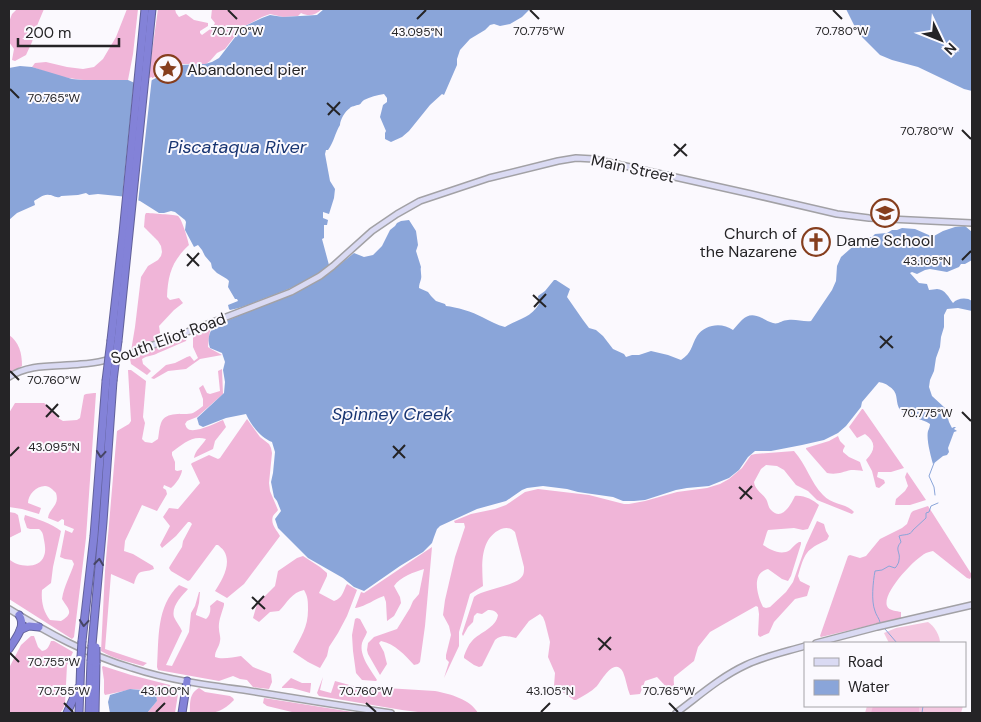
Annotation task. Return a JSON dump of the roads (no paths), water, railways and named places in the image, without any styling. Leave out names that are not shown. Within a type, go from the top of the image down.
[{"type":"highway","points":[[95,713],[94,646],[106,438],[106,381],[122,243],[145,9]]},
{"type":"highway","points":[[79,713],[82,642],[113,381],[152,9]]},
{"type":"highway","points":[[9,649],[20,631],[22,621],[19,615]]},
{"type":"highway","points":[[20,631],[26,627],[39,627]]},
{"type":"highway","points":[[88,713],[94,662]]},
{"type":"highway","points":[[182,713],[187,682]]},
{"type":"highway","points":[[67,713],[80,684]]},
{"type":"main road","name":"Main Street","points":[[294,290],[328,270],[367,235],[420,201],[489,178],[572,158],[602,161],[837,214],[869,218],[972,223]]},
{"type":"main road","name":"South Eliot Road","points":[[9,377],[21,370],[30,368],[115,359],[294,290]]},
{"type":"main road","points":[[820,642],[972,605]]},
{"type":"main road","points":[[9,608],[39,627],[99,657],[152,674],[187,682],[391,713]]},
{"type":"main road","points":[[676,713],[719,680],[740,667],[766,657],[804,646]]},
{"type":"water","name":"Piscataqua River","points":[[324,9],[530,9],[522,17],[510,24],[490,25],[470,39],[460,50],[457,65],[444,95],[442,94],[430,105],[402,137],[391,142],[385,139],[386,131],[380,117],[383,105],[387,102],[384,94],[366,99],[346,111],[332,144],[325,154],[330,181],[335,189],[329,214],[323,212],[323,218],[328,220],[327,225],[324,225],[324,238],[322,239],[329,265],[322,271],[298,285],[230,310],[228,305],[238,301],[228,287],[229,281],[212,268],[211,263],[198,245],[194,247],[185,230],[185,220],[175,212],[159,213],[140,201],[128,197],[89,195],[86,193],[60,197],[43,196],[34,201],[35,205],[17,213],[9,220],[9,68],[20,66],[32,67],[72,79],[128,80],[137,84],[150,81],[179,65],[212,62],[219,58],[243,27],[262,18],[270,15],[283,17],[317,15]]},
{"type":"water","points":[[846,9],[972,9],[972,91],[918,67],[880,55],[858,33]]},
{"type":"water","name":"Spinney Creek","points":[[409,220],[416,231],[418,245],[416,251],[421,267],[419,288],[428,292],[436,301],[446,306],[474,313],[505,327],[524,318],[536,309],[539,304],[538,296],[556,280],[570,289],[567,297],[589,328],[596,330],[603,336],[613,349],[624,354],[626,357],[651,351],[681,360],[689,352],[700,332],[709,327],[719,325],[733,330],[746,317],[753,315],[775,323],[786,320],[811,321],[832,290],[841,257],[866,237],[902,228],[915,229],[934,236],[955,227],[965,226],[972,232],[972,260],[947,272],[930,269],[917,274],[910,273],[919,283],[927,284],[929,290],[942,290],[953,303],[962,299],[972,301],[972,311],[958,308],[947,309],[944,315],[940,347],[930,380],[929,387],[932,396],[945,408],[952,428],[956,427],[954,429],[957,431],[954,432],[948,448],[949,452],[933,464],[928,439],[930,424],[901,411],[895,392],[886,384],[879,382],[862,402],[861,407],[846,426],[838,433],[824,440],[802,445],[771,451],[755,451],[739,470],[729,478],[709,486],[676,490],[645,500],[634,501],[623,501],[613,497],[543,486],[527,488],[506,501],[477,509],[440,526],[432,543],[423,552],[364,591],[354,587],[343,578],[308,558],[278,528],[275,519],[281,511],[274,497],[271,482],[275,452],[272,442],[257,431],[246,414],[226,418],[203,427],[199,425],[197,418],[224,393],[223,370],[225,362],[222,353],[210,348],[209,345],[210,332],[216,325],[309,286],[328,274],[354,253],[364,257],[373,255],[382,246],[390,230],[397,223]]},
{"type":"water","points":[[130,689],[152,691],[156,694],[157,701],[147,713],[110,713],[108,702],[110,695]]},
{"type":"waterway","name":"Spinney Creek","points":[[934,463],[929,476],[935,495]]},
{"type":"waterway","name":"Spinney Creek","points":[[880,622],[873,602],[875,571],[889,566],[896,567],[899,562],[898,547],[901,542],[899,536],[910,533],[926,518],[926,513],[929,512],[931,506],[938,503]]},
{"type":"waterway","name":"Spinney Creek","points":[[885,629],[896,642]]},
{"type":"waterway","name":"Spinney Creek","points":[[922,713],[923,707]]},
{"type":"place","name":"Abandoned pier","points":[[168,69]]},
{"type":"place","name":"Dame School","points":[[885,213]]},
{"type":"place","name":"Church of the Nazarene","points":[[816,242]]}]
